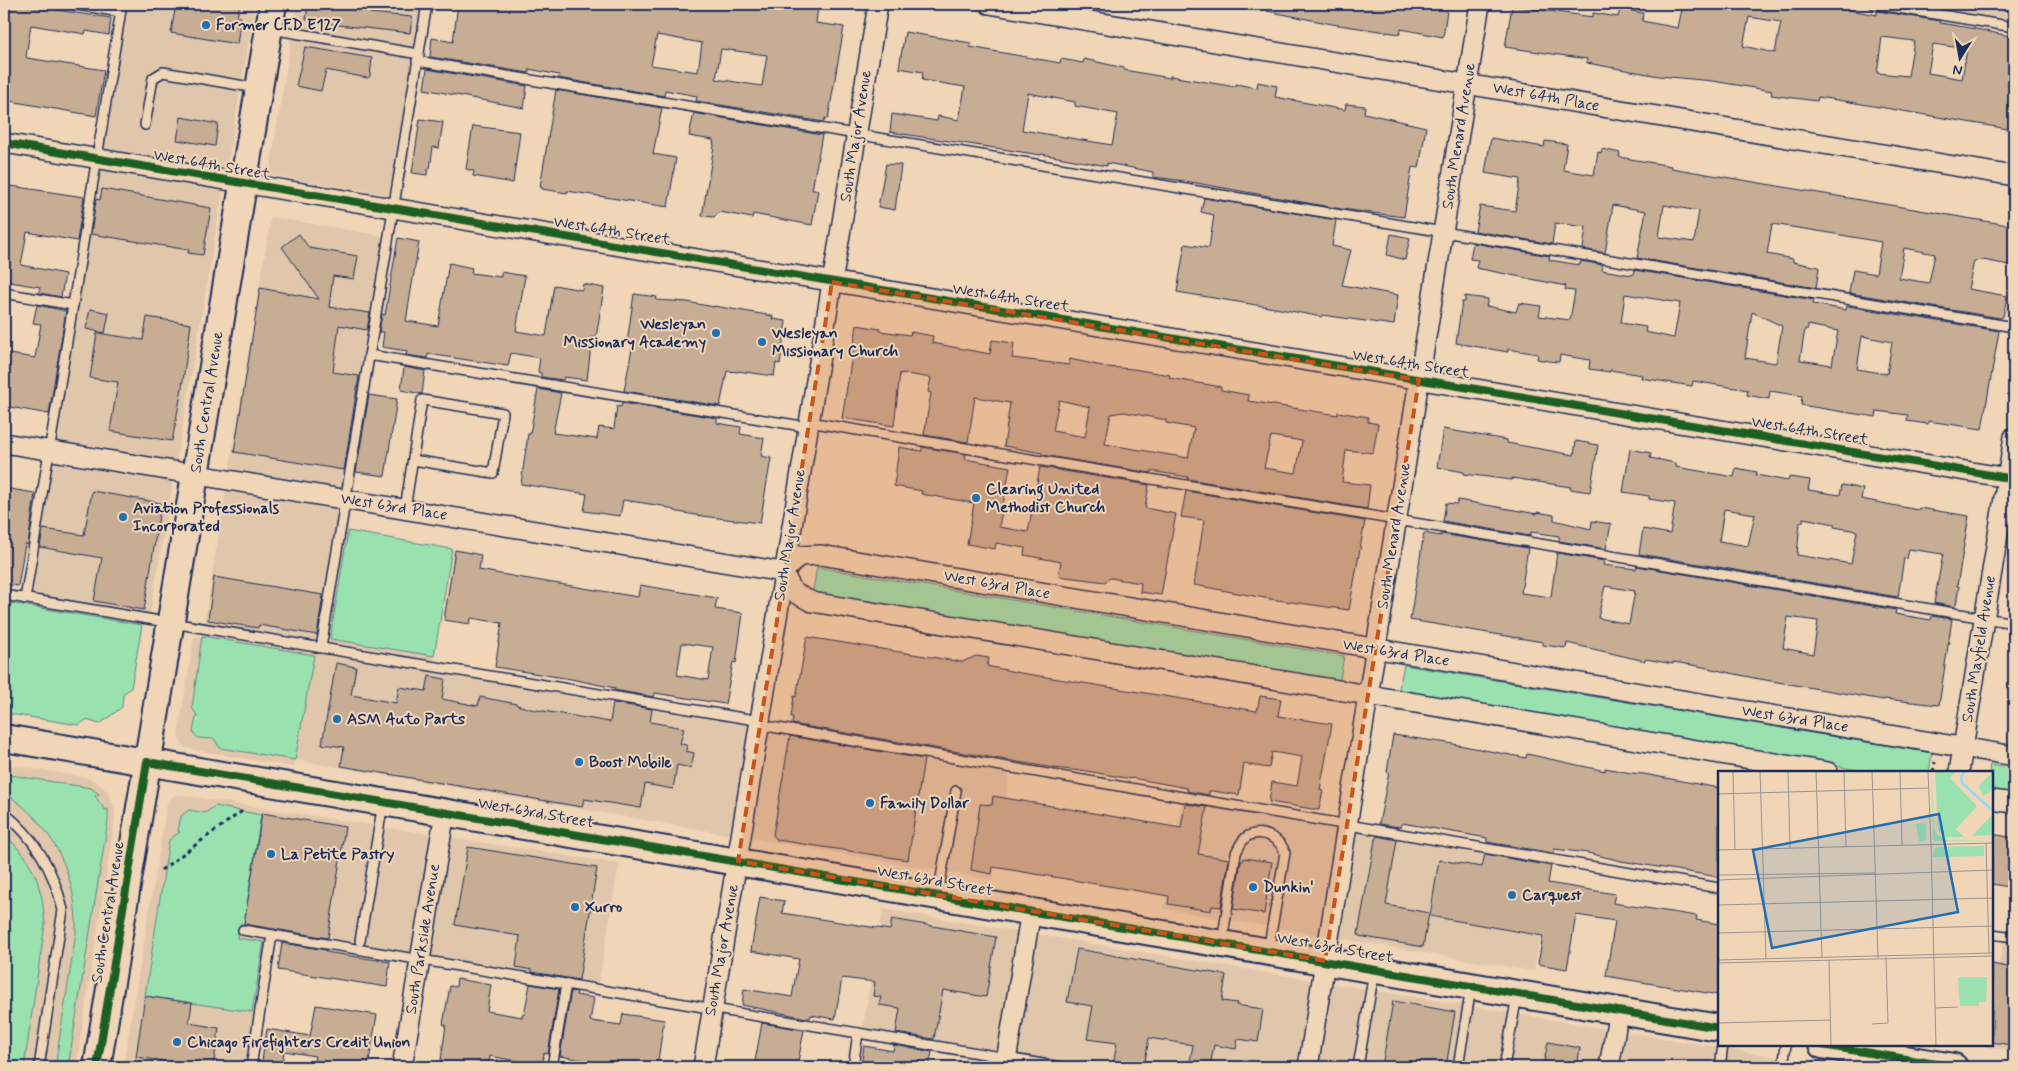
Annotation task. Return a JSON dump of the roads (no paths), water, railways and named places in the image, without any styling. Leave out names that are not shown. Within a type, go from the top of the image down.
[{"type":"main road","name":"South Central Avenue","points":[[97,1067],[271,16]]},
{"type":"main road","name":"West 63rd Street","points":[[4,738],[1718,1028]]},
{"type":"main road","points":[[1830,1046],[1913,1057],[1954,1067]]},
{"type":"street","name":"South Major Avenue","points":[[703,1067],[878,4]]},
{"type":"street","name":"West 64th Place","points":[[989,4],[2014,176]]},
{"type":"street","name":"South Menard Avenue","points":[[1308,1067],[1480,4]]},
{"type":"street","name":"West 64th Street","points":[[4,143],[2011,478]]},
{"type":"street","name":"South Mayfield Avenue","points":[[1959,771],[2011,478],[2014,437]]},
{"type":"street","name":"West 63rd Place","points":[[4,443],[783,572],[799,556],[821,555],[1375,650],[2014,756]]},
{"type":"street","points":[[783,572],[793,592],[812,602],[1822,771]]},
{"type":"street","points":[[1993,800],[2014,803]]},
{"type":"street","name":"South Parkside Avenue","points":[[402,1067],[445,812]]},
{"type":"street","points":[[1006,1063],[1031,911]]},
{"type":"street","points":[[1609,1067],[1619,1010]]},
{"type":"lane","points":[[25,599],[121,8],[72,4]]},
{"type":"lane","points":[[321,648],[427,4]]},
{"type":"lane","points":[[1874,4],[2014,27]]},
{"type":"lane","points":[[271,16],[418,58],[856,135],[2014,328]]},
{"type":"lane","points":[[145,125],[153,78],[163,72],[259,88]]},
{"type":"lane","points":[[4,293],[73,304]]},
{"type":"lane","points":[[369,355],[808,424],[2014,623]]},
{"type":"lane","points":[[405,509],[422,400],[502,413],[493,473],[413,460]]},
{"type":"lane","points":[[4,595],[1718,888]]},
{"type":"lane","points":[[938,895],[956,791]]},
{"type":"lane","points":[[360,941],[383,801]]},
{"type":"lane","points":[[4,813],[29,837],[44,858],[57,885],[63,910],[39,1067]]},
{"type":"lane","points":[[1221,943],[1236,852],[1247,836],[1262,835],[1276,839],[1283,846],[1285,854],[1268,951]]},
{"type":"lane","points":[[243,930],[858,1033],[1006,1063],[1061,1067]]},
{"type":"lane","points":[[1993,934],[2014,937]]},
{"type":"lane","points":[[251,1067],[272,935]]},
{"type":"lane","points":[[1358,1067],[1375,969]]},
{"type":"lane","points":[[552,1067],[566,984]]},
{"type":"lane","points":[[1458,1067],[1471,985]]},
{"type":"lane","points":[[1504,1067],[1517,993]]},
{"type":"lane","points":[[853,1067],[858,1033]]},
{"type":"lane","points":[[1720,1067],[1723,1046]]},
{"type":"lane","points":[[1782,1067],[1786,1046]]},
{"type":"place","name":"Former CFD E127","points":[[206,25]]},
{"type":"place","name":"Wesleyan Missionary Academy","points":[[716,333]]},
{"type":"place","name":"Wesleyan Missionary Church","points":[[762,342]]},
{"type":"place","name":"Clearing United Methodist Church","points":[[976,498]]},
{"type":"place","name":"Aviation Professionals Incorporated","points":[[123,517]]},
{"type":"place","name":"ASM Auto Parts","points":[[337,719]]},
{"type":"place","name":"Boost Mobile","points":[[579,762]]},
{"type":"place","name":"Family Dollar","points":[[870,803]]},
{"type":"place","name":"La Petite Pastry","points":[[271,854]]},
{"type":"place","name":"Dunkin'","points":[[1253,887]]},
{"type":"place","name":"Carquest","points":[[1512,895]]},
{"type":"place","name":"Xurro","points":[[575,907]]},
{"type":"place","name":"Chicago Firefighters Credit Union","points":[[177,1042]]}]
